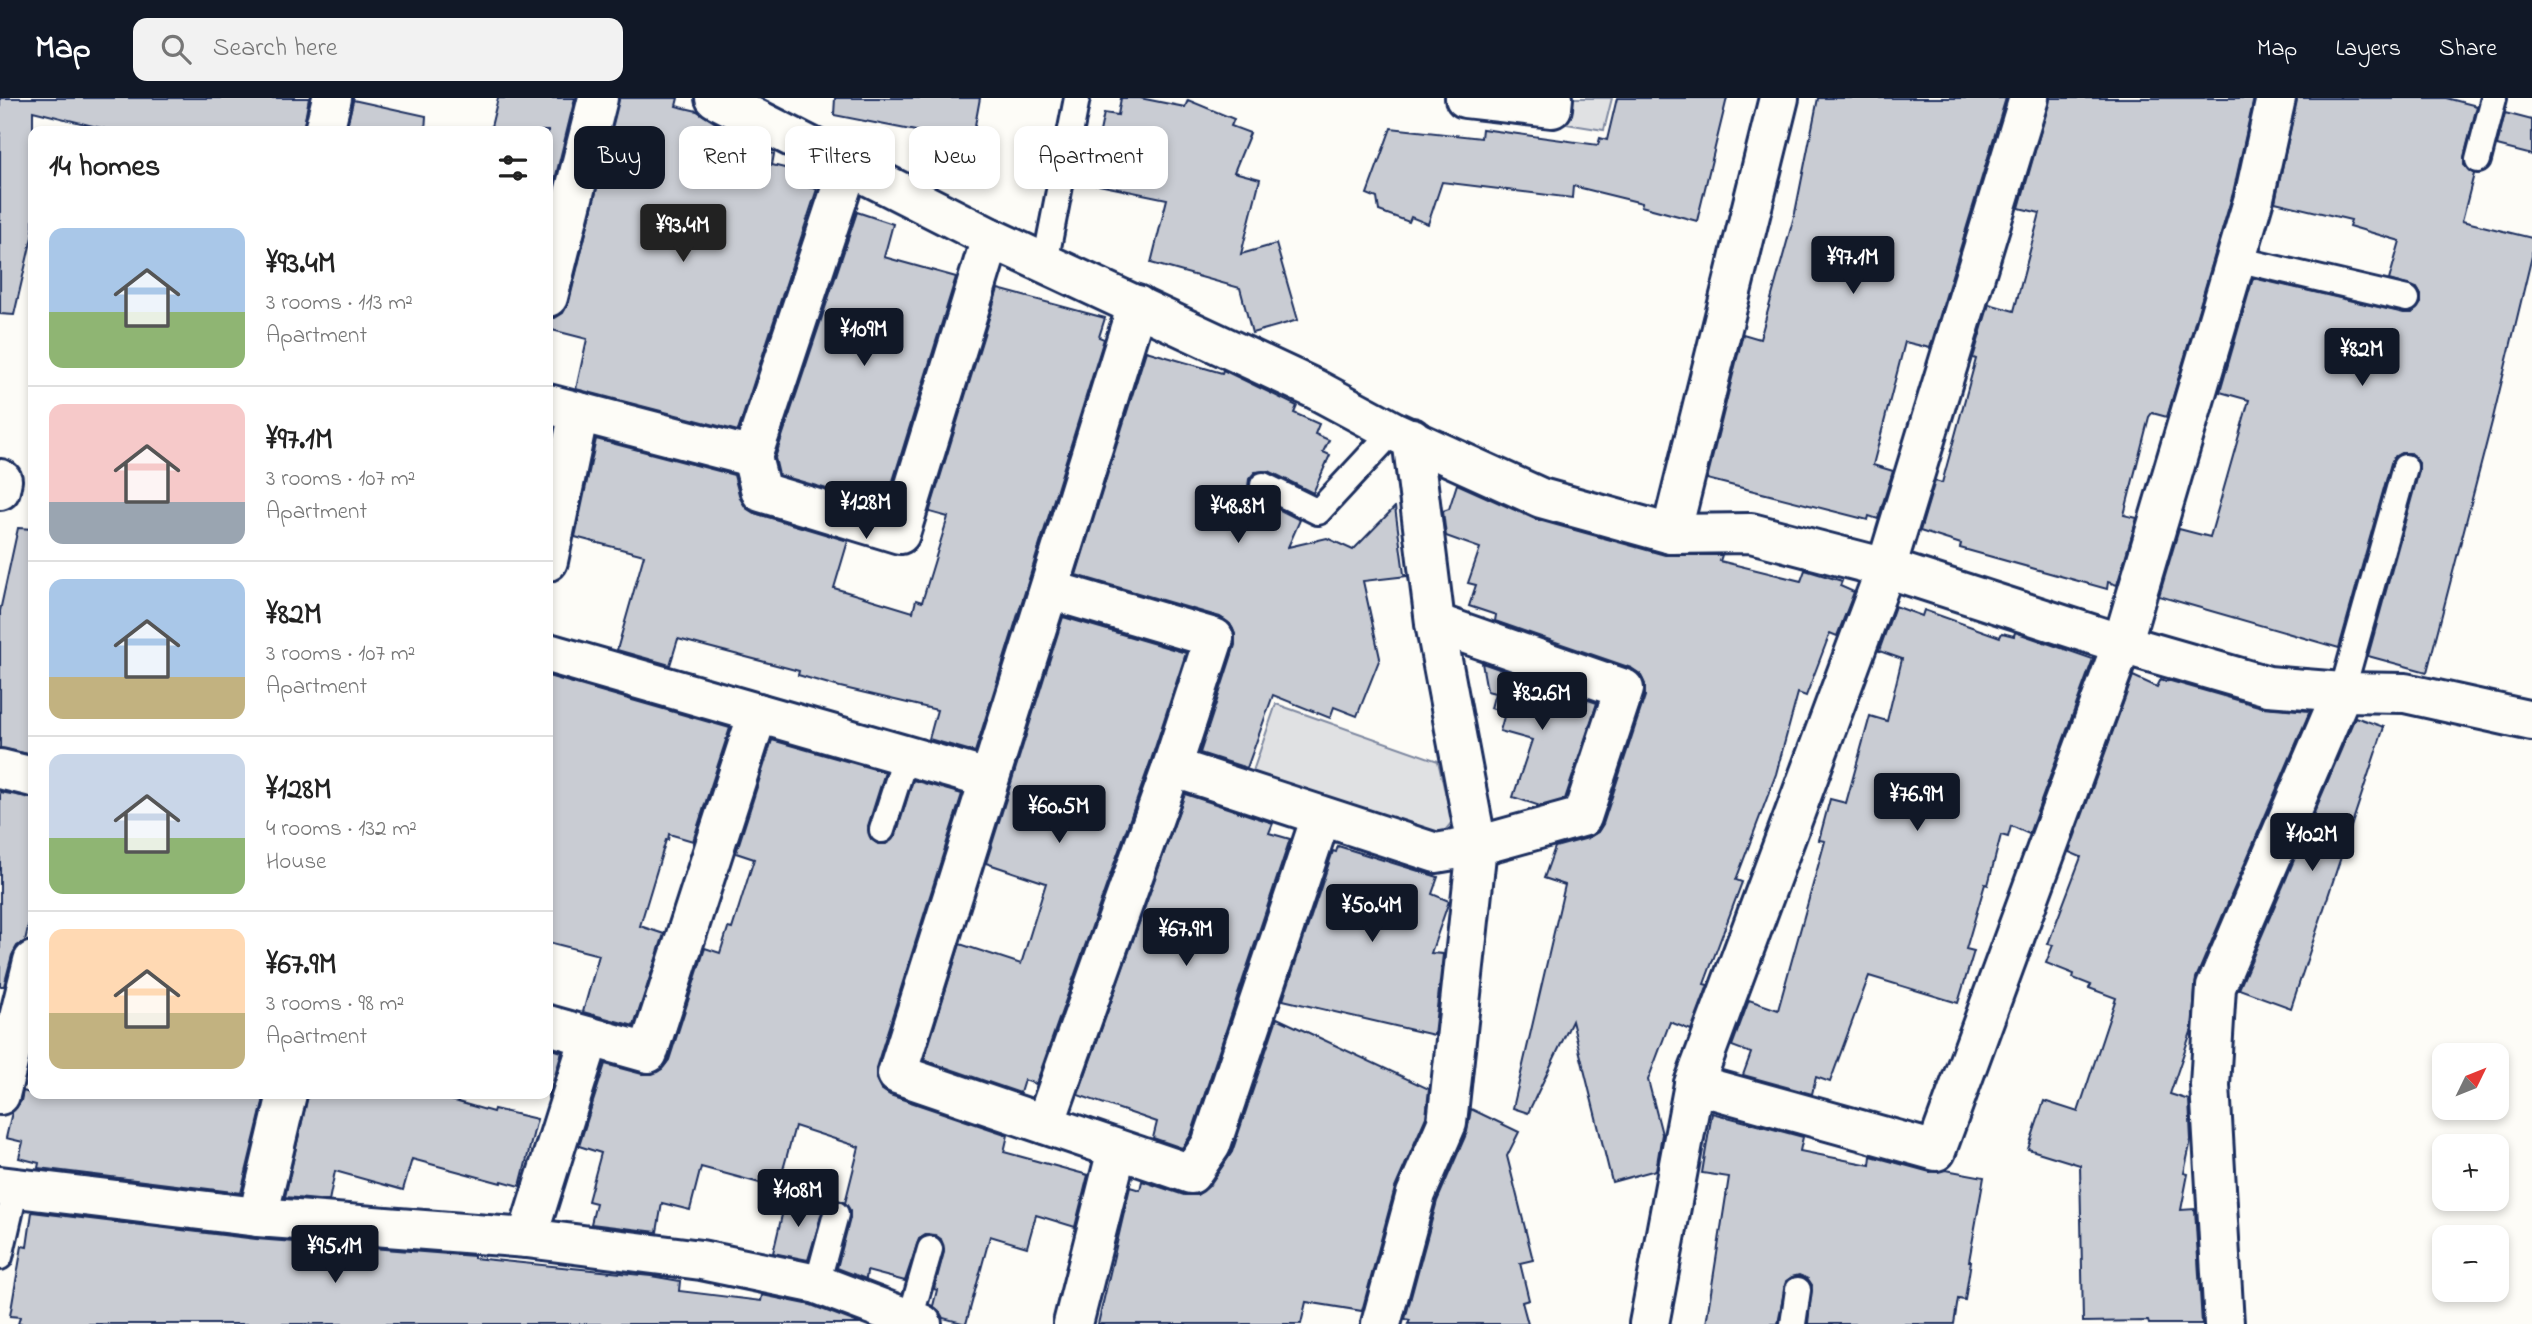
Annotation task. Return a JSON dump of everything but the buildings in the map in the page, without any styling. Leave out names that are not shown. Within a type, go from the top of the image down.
[{"type":"street","points":[[325,126],[332,98]]},
{"type":"street","points":[[553,277],[598,98]]},
{"type":"street","points":[[715,98],[785,133]]},
{"type":"street","points":[[1465,98],[1552,108],[1553,98]]},
{"type":"street","points":[[1671,534],[1779,98]]},
{"type":"street","points":[[1648,1324],[1693,1084],[1885,568],[2029,98]]},
{"type":"street","points":[[1693,1084],[1936,1150],[2122,644],[2254,198],[2276,98]]},
{"type":"street","points":[[841,189],[752,457],[761,492],[900,534],[991,238]]},
{"type":"street","points":[[895,189],[991,238],[1315,389],[1402,435],[1541,498],[1671,534],[1751,533],[1885,568],[2122,644],[2268,686],[2342,692],[2405,693],[2532,721]]},
{"type":"street","points":[[1137,305],[897,1074],[1191,1174],[1211,1145],[1321,817]]},
{"type":"street","points":[[553,510],[563,408],[752,457]]},
{"type":"street","points":[[1381,1324],[1416,1194],[1447,1123],[1477,846],[1402,435]]},
{"type":"street","points":[[0,479],[0,490]]},
{"type":"street","points":[[1045,1124],[1172,767],[1214,638],[1050,590]]},
{"type":"street","points":[[1172,767],[1436,853],[1477,846],[1582,817],[1624,689],[1435,622]]},
{"type":"street","points":[[553,654],[988,779]]},
{"type":"street","points":[[2224,1324],[2210,1085],[2216,987],[2342,692]]},
{"type":"street","points":[[553,1026],[649,1053],[758,713]]},
{"type":"street","points":[[0,769],[28,776]]},
{"type":"street","points":[[0,1095],[28,981]]},
{"type":"street","points":[[527,1238],[590,1037]]},
{"type":"street","points":[[258,1217],[286,1099]]},
{"type":"street","points":[[1073,1324],[1117,1150]]},
{"type":"street","points":[[8,1186],[258,1217],[527,1238],[701,1260],[817,1284],[916,1322]]},
{"type":"lane","points":[[1045,263],[1077,98]]},
{"type":"lane","points":[[2478,160],[2494,98]]},
{"type":"lane","points":[[2236,259],[2407,299]]},
{"type":"lane","points":[[1263,485],[1318,512],[1402,435]]},
{"type":"lane","points":[[2342,692],[2405,467]]},
{"type":"lane","points":[[882,830],[906,755]]},
{"type":"lane","points":[[0,1257],[8,1186]]},
{"type":"lane","points":[[817,1284],[836,1214]]},
{"type":"lane","points":[[916,1322],[930,1249]]},
{"type":"lane","points":[[1793,1324],[1798,1290]]},
{"type":"shaded area","points":[[1569,98],[1612,98],[1604,130],[1566,124]]},
{"type":"shaded area","points":[[1276,704],[1438,761],[1452,822],[1439,838],[1251,777]]}]
